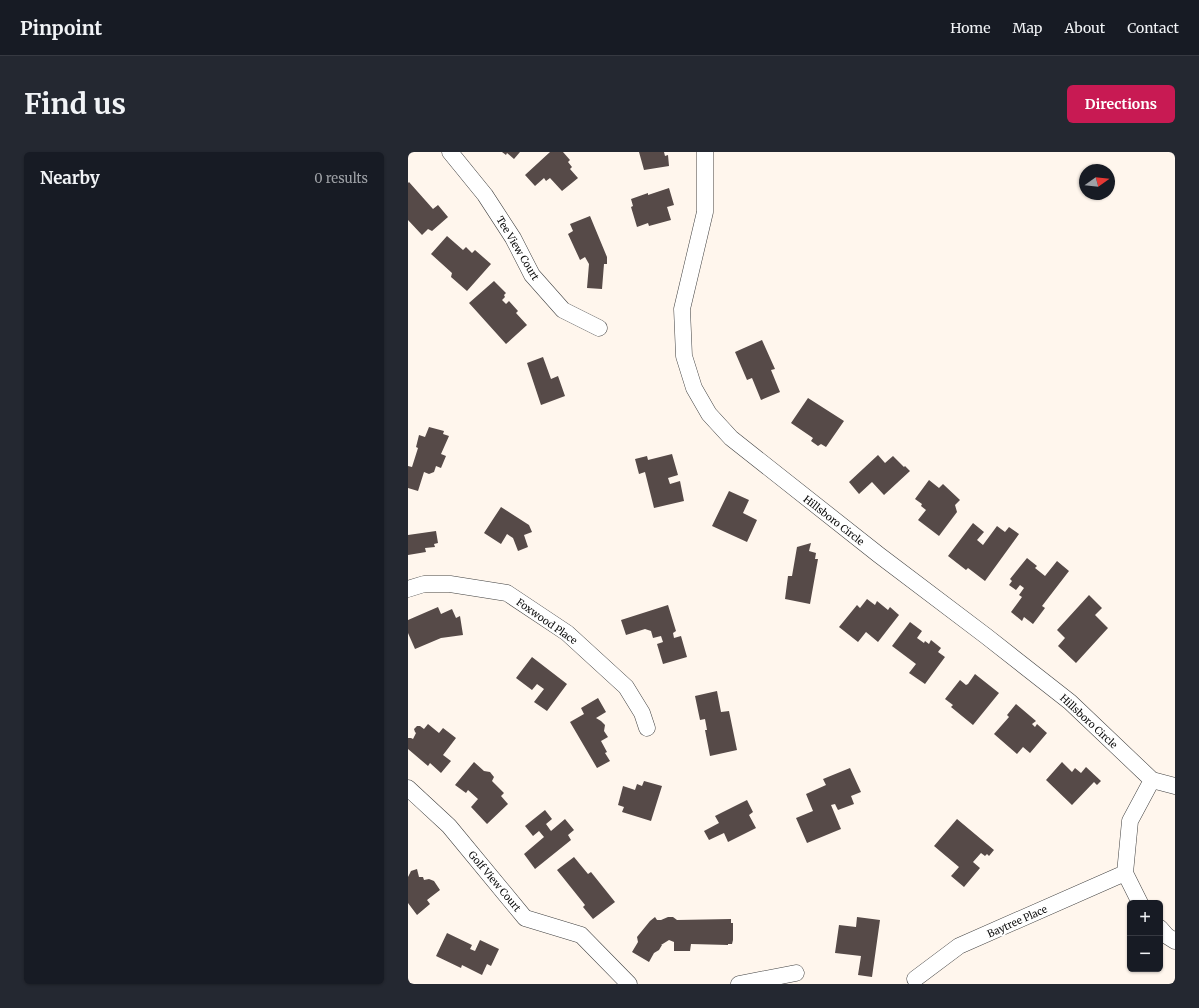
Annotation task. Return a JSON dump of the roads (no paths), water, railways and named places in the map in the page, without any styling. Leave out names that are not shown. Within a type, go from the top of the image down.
[{"type":"street","name":"Tee View Court","points":[[450,152],[489,201],[513,238],[532,275],[563,310],[599,328]]},
{"type":"street","name":"Hillsboro Circle","points":[[705,152],[705,212],[682,309],[684,356],[694,388],[709,414],[737,443],[879,555],[1070,702],[1152,780],[1175,786]]},
{"type":"street","name":"Foxwood Place","points":[[408,589],[424,584],[450,584],[507,593],[567,633],[626,687],[642,713],[648,728]]},
{"type":"street","points":[[1138,900],[1125,873],[1130,820],[1152,780]]},
{"type":"street","name":"Golf View Court","points":[[408,788],[449,826],[526,918],[581,934],[629,984]]},
{"type":"street","name":"Baytree Place","points":[[915,979],[959,946],[1125,873]]},
{"type":"street","points":[[1163,931],[1175,941]]},
{"type":"street","points":[[739,984],[796,973]]}]
